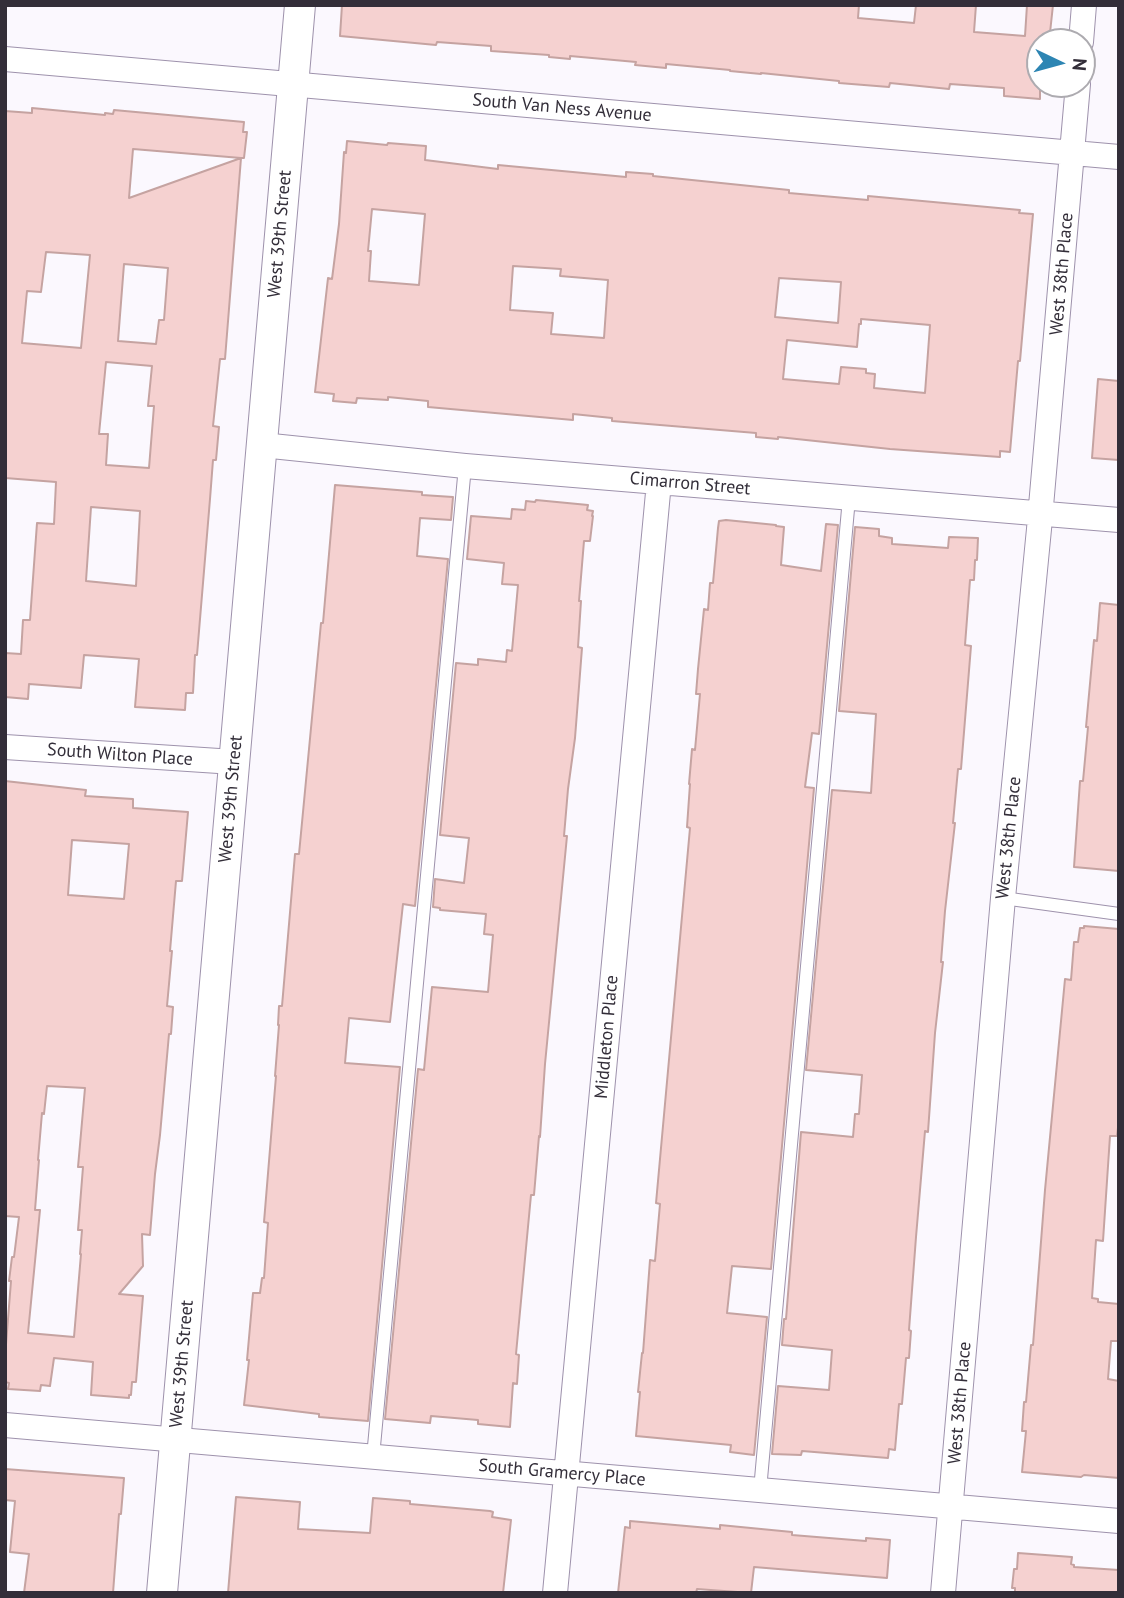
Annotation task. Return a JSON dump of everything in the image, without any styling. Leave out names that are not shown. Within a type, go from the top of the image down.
[{"type":"street","name":"West 39th Street","points":[[162,1593],[300,5]]},
{"type":"street","points":[[1082,28],[1084,5]]},
{"type":"street","name":"South Van Ness Avenue","points":[[5,59],[1119,157]]},
{"type":"street","name":"West 38th Place","points":[[943,1593],[1003,898],[1077,98]]},
{"type":"street","name":"Cimarron Street","points":[[262,445],[465,466],[1119,520]]},
{"type":"street","name":"Middleton Place","points":[[555,1593],[659,482]]},
{"type":"street","name":"South Wilton Place","points":[[5,747],[234,762]]},
{"type":"street","name":"South Gramercy Place","points":[[5,1425],[1119,1521]]},
{"type":"lane","points":[[373,1457],[465,466]]},
{"type":"lane","points":[[760,1490],[849,498]]},
{"type":"lane","points":[[1003,898],[1119,914]]},
{"type":"building","points":[[342,5],[859,5],[858,18],[914,23],[916,5],[976,5],[974,32],[1025,36],[1027,5],[1053,5],[1051,28],[1026,28],[1026,98],[1004,96],[1004,88],[950,84],[949,89],[890,83],[889,87],[666,64],[666,68],[635,65],[636,62],[570,56],[570,59],[549,57],[491,51],[491,46],[437,42],[436,45],[340,36]]},
{"type":"building","points":[[32,108],[105,115],[113,114],[114,110],[244,122],[243,132],[247,132],[244,158],[241,158],[225,359],[220,359],[213,426],[219,427],[216,460],[213,460],[193,693],[186,693],[185,710],[135,707],[139,659],[84,655],[81,688],[29,684],[28,699],[5,697],[5,653],[21,654],[23,620],[30,620],[37,523],[54,524],[56,482],[5,478],[5,111],[32,113]],"holes":[[[133,149],[241,158],[129,198]],[[46,252],[90,255],[81,348],[22,343],[27,291],[41,292]],[[124,264],[168,268],[164,320],[159,320],[156,344],[118,341]],[[106,362],[152,366],[148,406],[154,406],[149,468],[106,465],[108,434],[99,434]],[[91,507],[140,511],[136,586],[86,581]]]},
{"type":"building","points":[[347,141],[426,146],[425,160],[498,169],[498,165],[626,177],[626,172],[653,174],[789,190],[789,193],[868,200],[868,196],[1020,210],[1019,213],[1033,214],[1010,452],[1000,451],[1000,457],[890,449],[756,437],[756,433],[612,421],[612,418],[573,414],[573,420],[428,407],[428,401],[388,397],[388,400],[357,398],[356,403],[333,401],[334,394],[315,392],[328,278],[332,279],[344,152],[346,153]],"holes":[[[372,209],[425,214],[419,285],[369,281],[371,251],[368,251]],[[513,266],[561,269],[560,276],[608,280],[604,338],[551,334],[553,313],[510,310]],[[779,278],[841,282],[838,323],[775,317]],[[861,319],[930,325],[925,393],[874,388],[875,374],[866,373],[866,369],[841,367],[839,384],[783,379],[787,340],[857,347]]]},
{"type":"building","points":[[1098,379],[1119,381],[1119,460],[1092,458]]},
{"type":"building","points":[[335,485],[453,497],[451,520],[420,518],[417,556],[448,559],[415,906],[403,904],[390,1022],[349,1018],[345,1063],[400,1067],[368,1421],[319,1417],[319,1414],[244,1405],[253,1293],[260,1293],[264,1278],[268,1223],[264,1222],[279,1006],[282,1006],[295,854],[299,854]]},
{"type":"building","points":[[526,501],[588,505],[587,510],[593,511],[593,516],[590,541],[584,541],[578,647],[582,648],[564,836],[567,836],[540,1137],[534,1195],[531,1195],[516,1354],[519,1355],[517,1384],[513,1383],[510,1427],[478,1424],[478,1420],[431,1416],[430,1423],[385,1419],[418,1069],[424,1070],[432,987],[488,992],[493,935],[484,934],[486,914],[433,907],[435,879],[464,883],[469,838],[440,835],[456,663],[478,665],[478,659],[506,662],[507,650],[512,651],[518,585],[502,584],[504,563],[467,559],[471,516],[511,519],[512,509],[525,510]]},
{"type":"building","points":[[719,521],[784,527],[781,565],[821,571],[826,524],[838,525],[819,734],[812,733],[805,787],[814,788],[771,1269],[732,1266],[727,1313],[767,1317],[754,1455],[730,1452],[731,1445],[636,1436],[650,1260],[655,1261],[660,1204],[656,1203],[690,828],[687,827],[689,784],[700,694],[696,694],[698,669],[704,609],[708,610],[710,583],[713,583]]},
{"type":"building","points":[[855,527],[879,529],[879,536],[892,538],[892,544],[948,548],[949,537],[978,538],[974,580],[970,580],[965,645],[971,646],[945,911],[928,1132],[925,1131],[909,1358],[906,1358],[902,1404],[899,1404],[895,1450],[889,1449],[888,1458],[802,1451],[801,1455],[772,1454],[778,1386],[829,1390],[832,1350],[782,1345],[801,1132],[853,1137],[855,1114],[859,1114],[862,1075],[806,1070],[832,790],[871,793],[876,714],[839,711]]},
{"type":"building","points":[[1100,603],[1119,605],[1119,871],[1074,867],[1080,781],[1083,781],[1094,640],[1097,641]]},
{"type":"building","points":[[5,781],[86,790],[85,796],[133,799],[133,808],[188,812],[182,881],[176,881],[167,1006],[173,1007],[150,1235],[142,1234],[143,1266],[119,1294],[143,1296],[136,1382],[132,1382],[129,1398],[91,1395],[93,1362],[54,1358],[50,1386],[41,1385],[40,1391],[8,1389],[9,1383],[5,1382],[5,1357],[9,1281],[19,1217],[5,1216]],"holes":[[[72,840],[129,844],[124,899],[68,895]],[[47,1086],[85,1088],[78,1167],[83,1167],[78,1230],[82,1230],[74,1337],[28,1333],[40,1210],[35,1210],[38,1160]]]},
{"type":"building","points":[[1084,926],[1119,929],[1119,1119],[1117,1136],[1110,1136],[1103,1241],[1096,1240],[1092,1298],[1098,1299],[1098,1302],[1119,1304],[1119,1341],[1111,1341],[1108,1379],[1119,1381],[1119,1478],[1022,1472],[1026,1431],[1022,1431],[1024,1402],[1033,1345],[1065,979],[1071,980],[1074,942],[1078,942],[1080,928]]},
{"type":"building","points":[[5,1469],[124,1478],[113,1593],[24,1593],[29,1554],[10,1552],[15,1501],[5,1500]]},
{"type":"building","points":[[236,1497],[300,1502],[298,1529],[370,1533],[373,1498],[493,1512],[492,1517],[511,1520],[503,1593],[228,1593]]},
{"type":"building","points":[[630,1521],[720,1529],[720,1525],[866,1541],[866,1538],[890,1540],[887,1578],[754,1567],[751,1593],[697,1589],[696,1593],[618,1593],[625,1527],[630,1528]]},
{"type":"building","points":[[1018,1553],[1072,1557],[1071,1564],[1074,1567],[1119,1570],[1119,1593],[1015,1593],[1015,1588],[1012,1588]]}]
